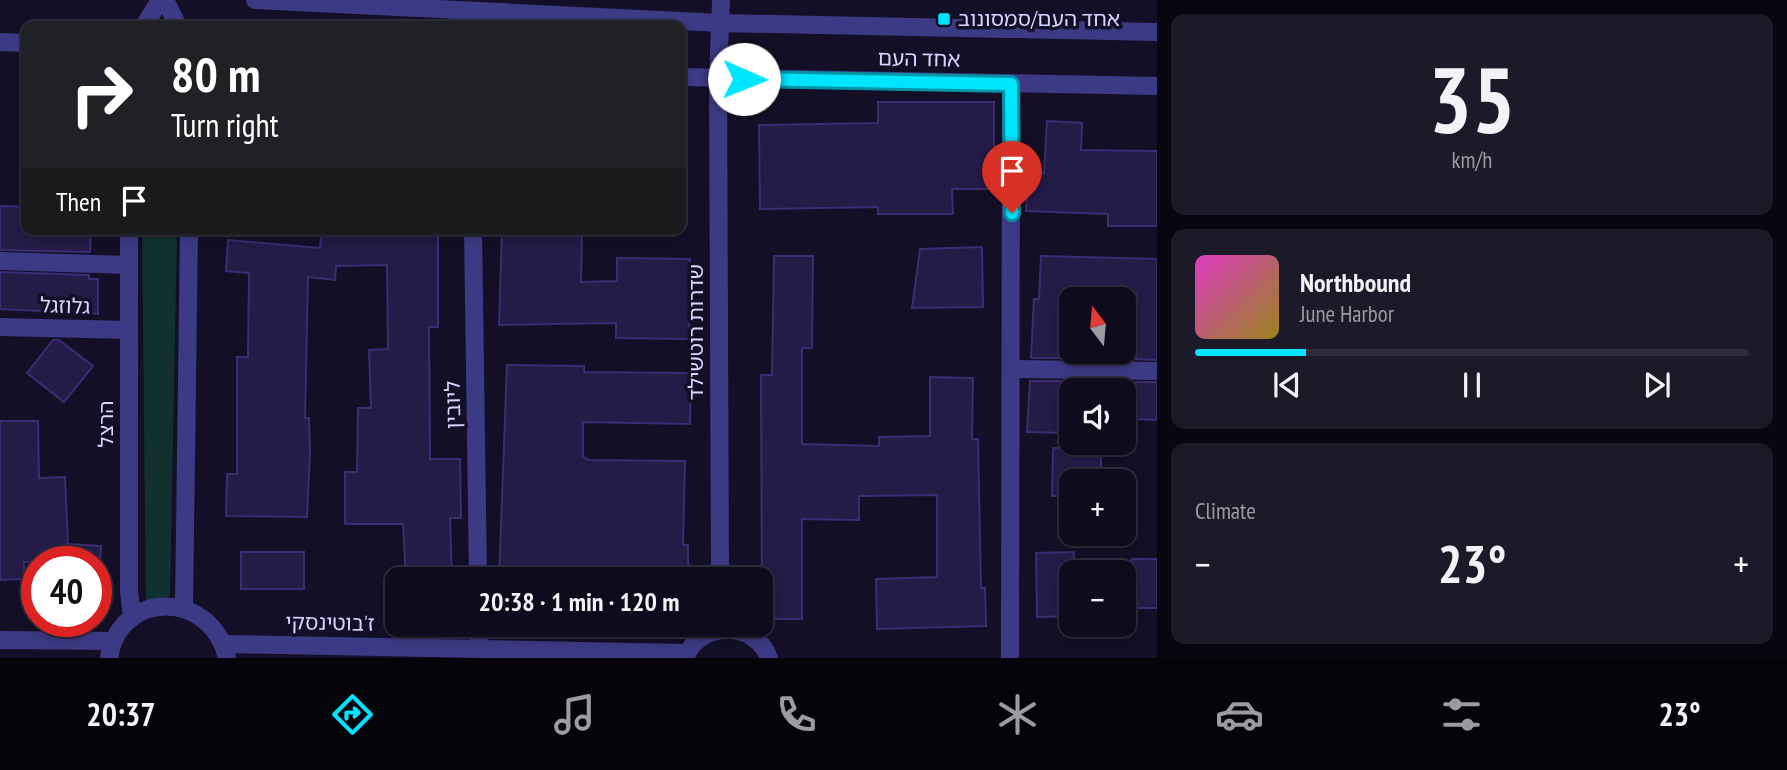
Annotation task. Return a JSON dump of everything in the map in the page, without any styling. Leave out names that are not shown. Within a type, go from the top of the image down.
[{"type":"street","points":[[147,21],[162,0],[175,21]]},
{"type":"street","name":"אחד העם","points":[[255,0],[680,21]]},
{"type":"street","name":"שדרות רוטשילד","points":[[720,0],[720,567]]},
{"type":"street","name":"אחד העם","points":[[686,21],[1157,32]]},
{"type":"street","points":[[0,42],[21,43]]},
{"type":"street","name":"אחד העם","points":[[686,77],[1157,86]]},
{"type":"street","points":[[1010,658],[1013,369],[1011,84]]},
{"type":"street","name":"הרצל","points":[[129,235],[129,591],[132,618]]},
{"type":"street","points":[[184,608],[188,235]]},
{"type":"street","name":"ליובין","points":[[473,235],[478,567]]},
{"type":"street","points":[[0,261],[129,265]]},
{"type":"street","name":"גלוזגל","points":[[0,327],[129,330]]},
{"type":"street","points":[[1013,369],[1157,371]]},
{"type":"street","points":[[0,640],[111,650],[132,618],[148,609],[166,606],[184,608],[201,615],[214,628],[225,651]]},
{"type":"street","points":[[479,637],[479,649]]},
{"type":"street","points":[[686,656],[703,637]]},
{"type":"street","points":[[752,637],[769,658]]},
{"type":"street","name":"ז'בוטינסקי","points":[[225,651],[479,649],[686,656]]},
{"type":"green space","points":[[142,235],[177,235],[170,596],[146,609]]},
{"type":"building","points":[[878,102],[994,102],[994,189],[952,189],[953,214],[878,214],[878,207],[760,209],[759,125],[878,123]]},
{"type":"building","points":[[1047,121],[1082,123],[1081,150],[1157,151],[1157,226],[1108,226],[1108,214],[1026,211],[1028,172],[1044,173]]},
{"type":"building","points":[[0,206],[21,207],[21,235],[91,235],[90,252],[0,250]]},
{"type":"building","points":[[321,235],[438,235],[438,327],[429,327],[430,459],[460,459],[461,518],[450,518],[452,567],[405,567],[403,524],[345,524],[345,472],[357,472],[358,408],[371,408],[369,350],[388,349],[387,265],[336,266],[335,280],[308,277],[305,418],[309,418],[310,452],[307,517],[226,516],[227,474],[237,474],[237,357],[248,357],[249,273],[226,271],[228,240],[320,248]]},
{"type":"building","points":[[502,235],[582,235],[581,282],[617,281],[617,258],[690,259],[689,339],[616,338],[616,323],[499,325]]},
{"type":"building","points":[[982,247],[983,307],[912,308],[920,249]]},
{"type":"building","points":[[774,256],[813,256],[812,348],[802,348],[802,444],[879,446],[879,437],[930,436],[930,377],[973,378],[972,439],[978,439],[981,588],[985,588],[986,626],[877,629],[876,579],[937,577],[937,495],[859,496],[859,520],[802,519],[802,619],[773,619],[773,567],[762,567],[761,375],[772,375]]},
{"type":"building","points":[[1041,256],[1157,259],[1157,360],[1136,359],[1136,287],[1059,287],[1059,358],[1031,358],[1034,299],[1039,299]]},
{"type":"building","points":[[0,272],[89,275],[89,279],[98,279],[98,314],[0,309]]},
{"type":"building","points":[[53,340],[59,340],[93,366],[64,402],[27,373]]},
{"type":"building","points":[[507,365],[584,366],[584,372],[691,373],[690,424],[583,422],[583,457],[589,460],[685,461],[683,545],[688,545],[688,567],[499,567]]},
{"type":"building","points":[[1030,381],[1059,381],[1059,433],[1027,432]]},
{"type":"building","points":[[1136,382],[1157,382],[1157,420],[1136,419]]},
{"type":"building","points":[[0,421],[38,421],[39,478],[65,477],[68,544],[101,546],[21,546],[21,579],[0,580]]},
{"type":"building","points":[[1053,448],[1059,448],[1059,455],[1101,455],[1101,469],[1059,469],[1059,496],[1052,496]]},
{"type":"building","points":[[241,552],[304,552],[304,589],[241,589]]},
{"type":"building","points":[[1074,552],[1074,560],[1059,560],[1059,616],[1037,617],[1036,553]]},
{"type":"building","points":[[1157,559],[1157,608],[1136,608],[1136,560],[1132,560]]},
{"type":"place","name":"אחד העם/סמסונוב","points":[[944,19]]},
{"type":"route","points":[[744,79],[1011,84],[1012,213]]}]
